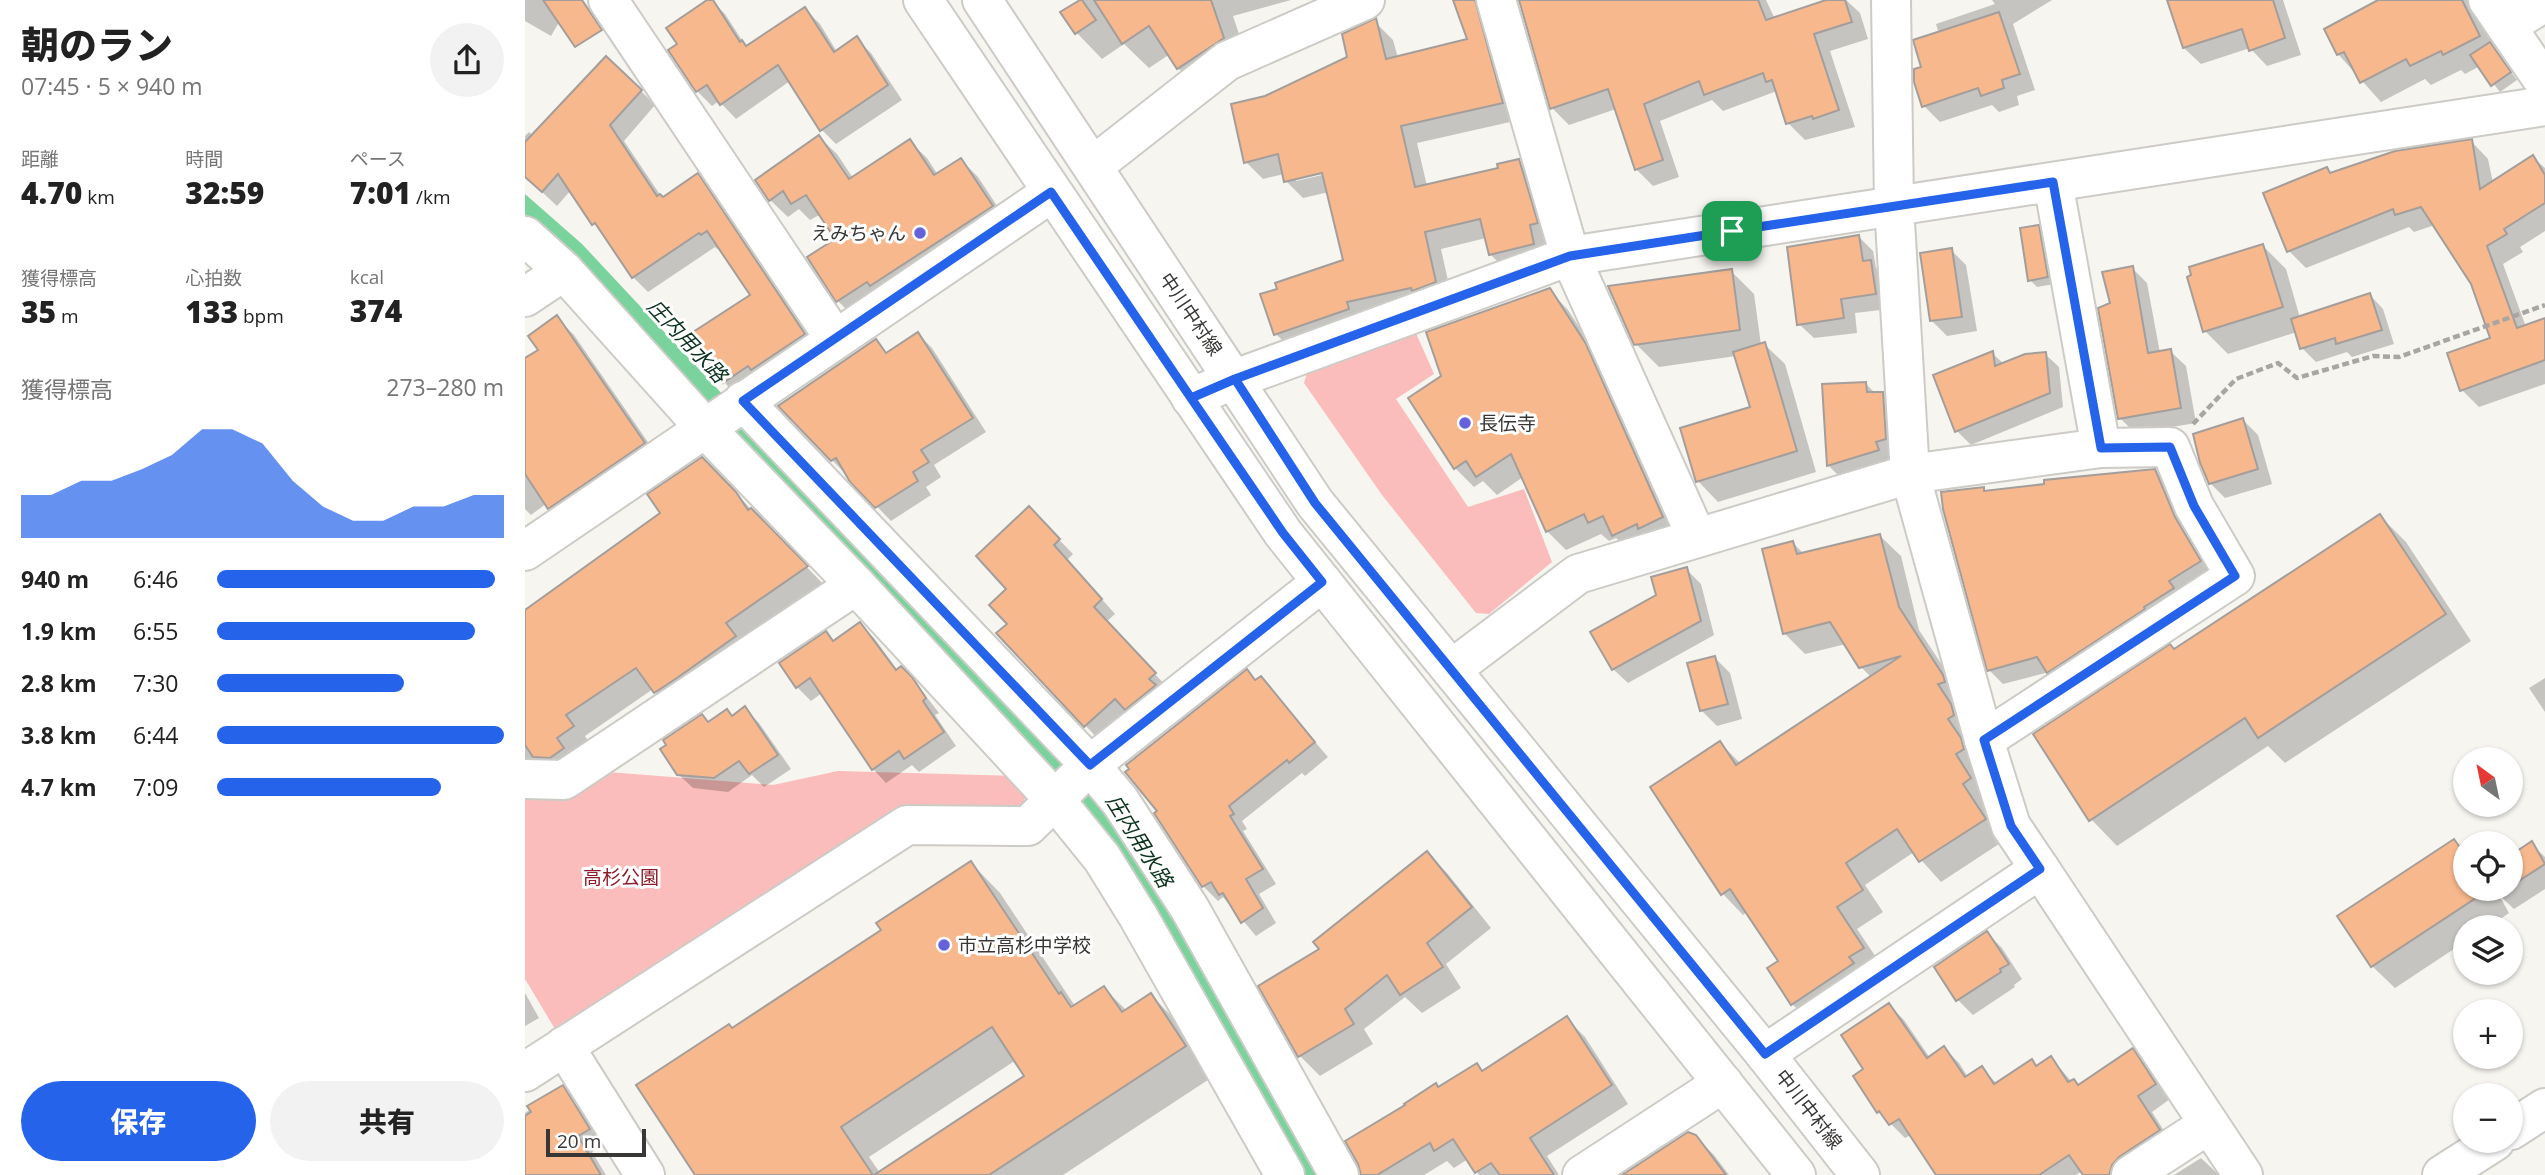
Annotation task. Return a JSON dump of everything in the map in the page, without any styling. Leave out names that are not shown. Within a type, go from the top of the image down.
[{"type":"street","points":[[608,0],[835,339]]},
{"type":"street","points":[[923,0],[1283,533],[1796,1175]]},
{"type":"street","name":"中川中村線","points":[[982,0],[1315,503],[1765,1054],[1860,1175]]},
{"type":"street","points":[[1093,166],[1227,61],[1366,0]]},
{"type":"street","points":[[1496,0],[1570,256],[1697,538]]},
{"type":"street","points":[[1891,0],[1894,205],[1910,474],[1984,740],[2011,826],[2243,1175]]},
{"type":"street","points":[[2545,2],[2497,13],[2545,83]]},
{"type":"street","points":[[1191,398],[1235,379],[1570,256],[2545,106]]},
{"type":"street","points":[[2053,182],[2101,448]]},
{"type":"street","points":[[525,551],[1051,192]]},
{"type":"street","points":[[525,236],[726,413],[1073,782],[1102,858],[1138,916],[1285,1175]]},
{"type":"street","points":[[525,297],[564,271]]},
{"type":"street","points":[[726,413],[856,585],[1073,782],[1121,801],[1190,909],[1339,1175]]},
{"type":"street","points":[[1452,669],[1578,574],[1910,474],[2101,448],[2170,447],[2194,506],[2235,576],[1984,740]]},
{"type":"street","points":[[525,1072],[907,825],[1028,826],[1073,782],[1322,582]]},
{"type":"street","points":[[525,779],[564,780],[856,585]]},
{"type":"street","points":[[1765,1054],[2040,869]]},
{"type":"street","points":[[564,1046],[645,1175]]},
{"type":"street","points":[[1582,1175],[1723,1083]]},
{"type":"street","points":[[2523,1122],[2545,1108]]},
{"type":"street","points":[[2131,1175],[2209,1124]]},
{"type":"street","points":[[2442,1175],[2476,1153]]},
{"type":"path","points":[[2170,447],[2236,379],[2278,363],[2297,378],[2373,356],[2399,357],[2545,305]]},
{"type":"green space","points":[[1415,331],[1434,374],[1396,399],[1468,507],[1524,489],[1552,562],[1489,614],[1476,613],[1382,495],[1304,383],[1308,370]]},
{"type":"green space","name":"高杉公園","points":[[838,771],[1019,776],[1030,786],[1018,815],[900,808],[558,1034],[525,979],[525,792],[608,772],[773,785]]},
{"type":"shaded area","points":[[525,194],[582,244],[1108,807],[1325,1175],[1306,1175],[1163,923],[1101,826],[1079,799],[575,263],[525,214]]},
{"type":"building","points":[[543,0],[582,0],[602,30],[575,47]]},
{"type":"building","points":[[707,0],[713,0],[740,42],[742,40],[746,46],[805,7],[834,52],[857,36],[888,85],[820,131],[778,65],[720,105],[707,85],[696,92],[668,50],[677,44],[666,28]]},
{"type":"building","points":[[1080,0],[1096,20],[1075,34],[1060,12]]},
{"type":"building","points":[[1094,0],[1211,0],[1224,38],[1177,69],[1149,26],[1122,44]]},
{"type":"building","points":[[1453,0],[1475,0],[1503,103],[1401,126],[1415,187],[1498,168],[1497,164],[1519,159],[1538,223],[1530,225],[1534,244],[1489,255],[1480,219],[1425,232],[1436,282],[1412,291],[1411,288],[1347,302],[1349,309],[1274,335],[1260,294],[1277,289],[1275,283],[1343,260],[1322,173],[1284,182],[1278,154],[1244,163],[1231,104],[1265,96],[1347,57],[1342,34],[1376,18],[1386,59],[1467,39]]},
{"type":"building","points":[[1519,0],[1758,0],[1766,20],[1826,0],[1845,0],[1852,22],[1814,34],[1839,110],[1786,124],[1772,80],[1766,82],[1763,73],[1704,95],[1699,81],[1644,104],[1663,160],[1635,170],[1608,89],[1550,109]]},
{"type":"building","points":[[2167,0],[2273,0],[2285,38],[2249,51],[2242,29],[2183,48]]},
{"type":"building","points":[[2378,0],[2462,0],[2480,36],[2443,55],[2441,51],[2410,66],[2406,59],[2360,83],[2344,52],[2337,55],[2324,29]]},
{"type":"building","points":[[1999,12],[2020,74],[2002,80],[2004,88],[1981,96],[1978,88],[1922,107],[1914,82],[1914,69],[1921,67],[1913,40]]},
{"type":"building","points":[[2490,42],[2511,72],[2491,86],[2470,55]]},
{"type":"building","points":[[606,56],[642,90],[610,125],[657,196],[660,194],[663,197],[698,173],[805,334],[751,370],[748,366],[723,383],[690,334],[750,295],[707,231],[701,235],[699,233],[632,278],[558,174],[542,192],[525,177],[525,142]]},
{"type":"building","points":[[819,135],[849,179],[910,139],[934,175],[961,158],[993,206],[870,286],[867,282],[836,302],[807,257],[835,239],[806,195],[791,204],[783,191],[769,201],[755,180]]},
{"type":"building","points":[[2472,139],[2480,189],[2533,155],[2545,175],[2545,203],[2504,229],[2507,234],[2487,246],[2517,328],[2545,318],[2545,360],[2460,391],[2447,353],[2490,338],[2471,284],[2421,207],[2395,215],[2393,209],[2287,252],[2263,193],[2327,167],[2330,173],[2395,151]]},
{"type":"building","points":[[2039,225],[2048,277],[2028,281],[2020,228]]},
{"type":"building","points":[[1859,235],[1863,261],[1871,260],[1876,294],[1841,299],[1844,318],[1797,325],[1787,247]]},
{"type":"building","points":[[2263,244],[2283,307],[2203,332],[2187,277],[2191,275],[2189,267]]},
{"type":"building","points":[[1952,248],[1962,317],[1930,321],[1920,253]]},
{"type":"building","points":[[2133,266],[2148,353],[2171,349],[2181,408],[2118,419],[2098,308],[2110,303],[2102,272]]},
{"type":"building","points":[[1732,269],[1740,330],[1634,345],[1608,286]]},
{"type":"building","points":[[1550,288],[1586,344],[1663,517],[1638,529],[1637,524],[1612,536],[1603,516],[1588,523],[1584,514],[1546,532],[1511,454],[1476,477],[1466,461],[1454,469],[1408,398],[1441,376],[1426,332]]},
{"type":"building","points":[[2370,293],[2382,330],[2336,344],[2335,338],[2300,349],[2291,319]]},
{"type":"building","points":[[557,315],[645,443],[548,509],[525,474],[525,358],[538,350],[528,336]]},
{"type":"building","points":[[918,332],[973,418],[921,450],[929,462],[913,472],[918,481],[875,508],[850,482],[836,458],[831,461],[778,406],[876,339],[886,353]]},
{"type":"building","points":[[1765,342],[1797,451],[1696,482],[1680,428],[1750,407],[1733,352]]},
{"type":"building","points":[[1993,351],[1995,366],[2025,354],[2046,352],[2050,393],[1955,432],[1933,375]]},
{"type":"building","points":[[1866,382],[1867,392],[1883,392],[1886,439],[1876,442],[1879,450],[1827,466],[1822,384]]},
{"type":"building","points":[[2243,418],[2258,469],[2209,484],[2200,463],[2193,434]]},
{"type":"building","points":[[702,457],[736,492],[748,510],[751,508],[808,566],[726,623],[736,636],[677,678],[654,693],[636,668],[566,715],[574,726],[557,738],[564,748],[550,758],[533,757],[525,745],[525,610],[660,513],[647,494]]},
{"type":"building","points":[[2155,469],[2175,517],[2201,561],[2169,581],[2174,588],[2047,673],[2037,657],[1987,671],[1943,509],[1941,492],[1984,487],[1984,491],[2044,484],[2044,480]]},
{"type":"building","points":[[1029,506],[1060,539],[1054,545],[1102,599],[1094,607],[1156,673],[1149,679],[1156,685],[1125,710],[1115,699],[1084,727],[996,633],[1007,624],[989,605],[1006,589],[976,556]]},
{"type":"building","points":[[2380,514],[2446,614],[2258,738],[2245,718],[2089,821],[2033,734],[2170,644],[2174,649]]},
{"type":"building","points":[[1880,534],[1899,607],[1943,675],[1945,682],[1938,684],[1951,704],[1954,715],[1948,719],[1961,738],[1964,749],[1956,754],[1971,778],[1963,784],[1986,819],[1919,862],[1897,829],[1846,863],[1863,890],[1837,907],[1864,948],[1849,957],[1854,963],[1791,1005],[1767,968],[1778,961],[1730,889],[1721,895],[1650,787],[1720,741],[1736,765],[1901,656],[1859,668],[1830,622],[1783,634],[1762,549],[1793,541],[1797,554]]},
{"type":"building","points":[[1687,567],[1701,621],[1612,670],[1590,632],[1656,595],[1651,577]]},
{"type":"building","points":[[860,622],[896,670],[901,666],[912,677],[926,698],[923,701],[944,732],[904,759],[899,751],[872,770],[810,678],[796,688],[779,663],[826,631],[833,641]]},
{"type":"building","points":[[1715,656],[1728,704],[1700,711],[1687,663]]},
{"type":"building","points":[[1247,669],[1255,680],[1261,676],[1315,742],[1289,763],[1287,760],[1229,806],[1234,814],[1230,816],[1263,869],[1246,879],[1263,908],[1241,923],[1223,893],[1219,895],[1211,882],[1202,887],[1154,813],[1157,811],[1125,772],[1129,769],[1126,765]]},
{"type":"building","points":[[745,706],[778,755],[749,774],[739,761],[714,778],[677,775],[660,749],[666,745],[663,740],[702,714],[708,722],[727,709],[732,716]]},
{"type":"building","points":[[2453,840],[2453,901],[2471,901],[2371,967],[2337,916]]},
{"type":"building","points":[[2532,841],[2545,864],[2523,878],[2523,847]]},
{"type":"building","points":[[1427,851],[1472,907],[1427,943],[1443,967],[1400,995],[1387,975],[1345,1009],[1354,1024],[1298,1057],[1258,986],[1319,949],[1313,942]]},
{"type":"building","points":[[971,861],[1059,994],[1061,992],[1071,1007],[1104,986],[1122,1012],[1151,993],[1186,1046],[989,1175],[874,1175],[1024,1076],[992,1027],[841,1127],[873,1175],[695,1175],[636,1085],[729,1024],[732,1028],[881,930],[876,923]]},
{"type":"building","points":[[1987,931],[2009,964],[1956,1001],[1934,967]]},
{"type":"building","points":[[1889,1003],[1927,1058],[1944,1046],[1965,1077],[1982,1066],[1994,1084],[2032,1059],[2036,1066],[2051,1056],[2068,1082],[2074,1079],[2078,1085],[2133,1048],[2156,1084],[2138,1096],[2160,1130],[2119,1157],[2112,1165],[2109,1175],[2083,1175],[2069,1155],[2039,1175],[1936,1175],[1899,1119],[1889,1125],[1879,1111],[1877,1113],[1853,1076],[1863,1069],[1841,1035]]},
{"type":"building","points":[[1567,1016],[1612,1085],[1530,1138],[1554,1175],[1500,1175],[1491,1163],[1475,1173],[1453,1139],[1434,1151],[1430,1143],[1377,1175],[1361,1175],[1345,1141],[1436,1083],[1438,1087],[1477,1063],[1482,1071]]},
{"type":"building","points":[[563,1085],[590,1129],[578,1136],[601,1175],[525,1175],[525,1116],[531,1112],[527,1106]]},
{"type":"building","points":[[1688,1132],[1696,1135],[1726,1175],[1622,1175]]},
{"type":"place","name":"えみちゃん","points":[[920,233]]},
{"type":"place","name":"長伝寺","points":[[1465,423]]},
{"type":"place","name":"市立高杉中学校","points":[[944,945]]},
{"type":"route","points":[[1732,231],[1570,256],[1235,379],[1191,398],[1051,192],[743,401],[1090,765],[1322,582],[1283,533],[1191,398],[1235,379],[1315,503],[1765,1054],[2040,869],[2011,826],[1984,740],[2235,576],[2194,506],[2170,447],[2101,448],[2053,182],[1732,231]]},
{"type":"water label","name":"庄内用水路","points":[[687,341]]},
{"type":"water label","name":"庄内用水路","points":[[1139,841]]}]
